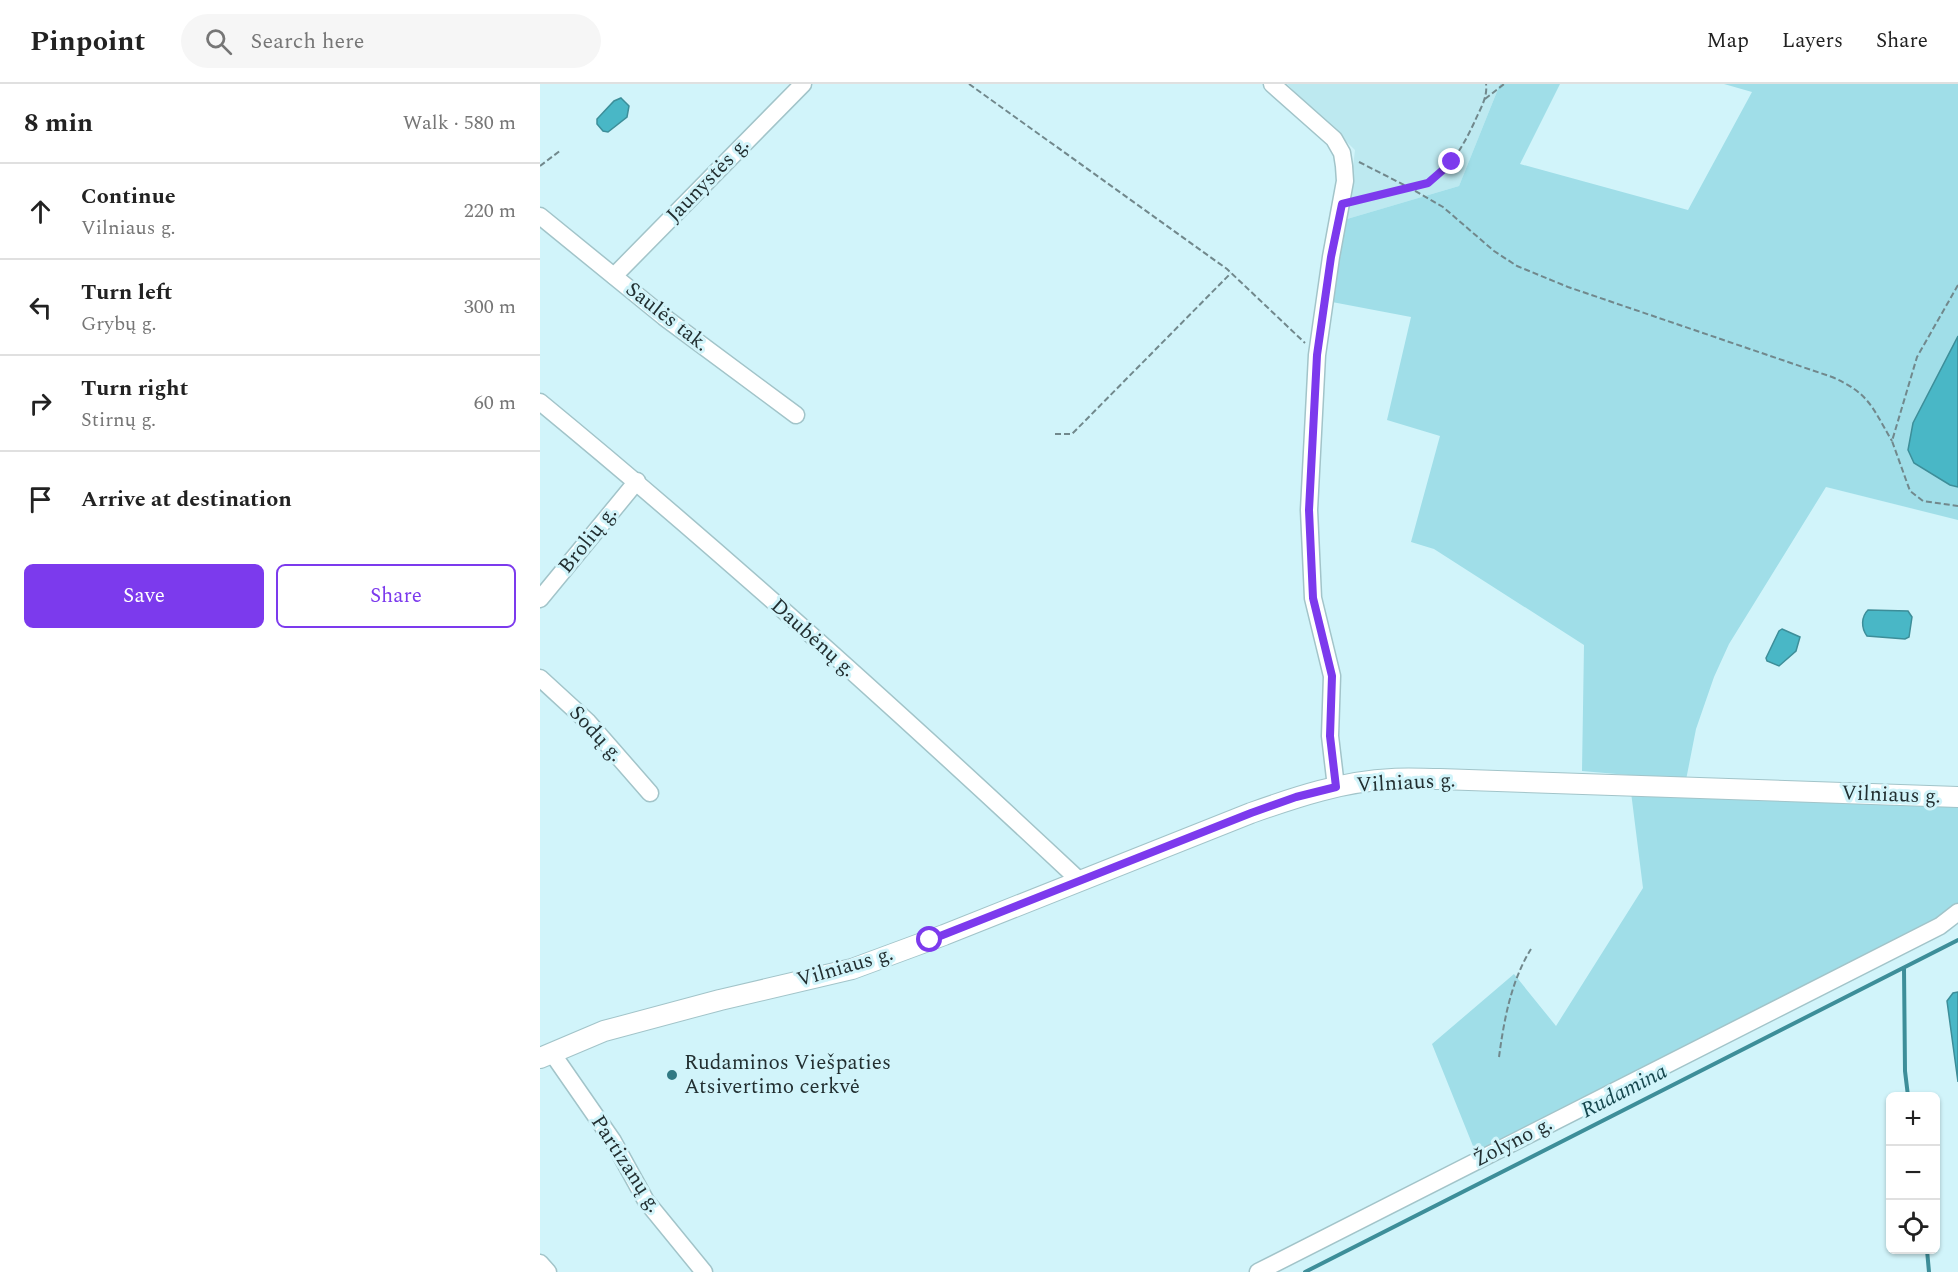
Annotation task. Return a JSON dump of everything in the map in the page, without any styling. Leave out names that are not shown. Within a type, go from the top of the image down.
[{"type":"main road","name":"Vilniaus g.","points":[[546,1056],[604,1031],[720,1000],[852,969],[1251,813],[1296,797],[1336,787],[1390,779],[1440,779],[1958,797]]},
{"type":"street","name":"Jaunystės g.","points":[[614,276],[803,84]]},
{"type":"street","points":[[1272,84],[1334,139],[1342,153],[1345,181],[1317,355],[1309,510],[1313,598],[1332,676],[1330,736],[1336,787]]},
{"type":"street","name":"Saulės tak.","points":[[540,216],[664,317],[796,416]]},
{"type":"street","name":"Daubėnų g.","points":[[540,402],[637,482],[952,761],[1080,881]]},
{"type":"street","name":"Brolių g.","points":[[540,599],[637,482]]},
{"type":"street","name":"Sodų g.","points":[[540,678],[588,722],[650,793]]},
{"type":"street","name":"Žolyno g.","points":[[1258,1272],[1940,926],[1958,912]]},
{"type":"street","name":"Partizanų g.","points":[[546,1056],[613,1141],[646,1201],[704,1272]]},
{"type":"street","points":[[540,1263],[548,1272]]},
{"type":"path","points":[[969,84],[1231,273],[1317,355]]},
{"type":"path","points":[[1342,204],[1412,189],[1428,183],[1452,162],[1464,143],[1485,99],[1486,84]]},
{"type":"path","points":[[1485,99],[1504,84]]},
{"type":"path","points":[[540,166],[561,150]]},
{"type":"path","points":[[1342,153],[1443,207],[1494,251],[1517,267],[1568,287],[1832,376],[1852,386],[1868,399],[1892,441],[1910,491],[1923,501],[1958,506]]},
{"type":"path","points":[[1054,434],[1072,434],[1231,273]]},
{"type":"path","points":[[1892,441],[1917,357],[1958,285]]},
{"type":"path","points":[[1499,1057],[1504,1024],[1521,965],[1531,949]]},
{"type":"shaded area","points":[[1287,84],[1500,84],[1459,186],[1347,219],[1355,150]]},
{"type":"shaded area","points":[[1500,84],[1560,84],[1520,164],[1688,210],[1752,92],[1724,84],[1958,84],[1958,336],[1913,423],[1950,485],[1958,487],[1958,520],[1826,487],[1729,644],[1714,677],[1696,729],[1686,780],[1582,771],[1584,645],[1434,549],[1411,542],[1440,436],[1387,420],[1411,317],[1332,302],[1347,219],[1459,186]]},
{"type":"shaded area","points":[[621,98],[629,106],[627,117],[608,132],[603,131],[597,124],[597,119],[614,101]]},
{"type":"shaded area","points":[[1958,336],[1958,487],[1950,485],[1914,463],[1908,450],[1913,423]]},
{"type":"shaded area","points":[[1868,610],[1908,611],[1912,617],[1909,637],[1905,639],[1867,636],[1863,623]]},
{"type":"shaded area","points":[[1782,629],[1800,637],[1796,651],[1779,666],[1767,661],[1766,658]]},
{"type":"shaded area","points":[[1631,792],[1958,807],[1958,906],[1933,924],[1477,1156],[1432,1044],[1514,974],[1556,1026],[1643,888]]},
{"type":"shaded area","points":[[1958,992],[1958,1082],[1947,1001],[1953,993]]},
{"type":"waterway","name":"Rudamina","points":[[1305,1272],[1958,940]]},
{"type":"waterway","points":[[1904,968],[1905,1071],[1908,1092]]},
{"type":"waterway","points":[[1927,1254],[1929,1272]]},
{"type":"place","name":"Rudaminos Viešpaties Atsivertimo cerkvė","points":[[672,1075]]},
{"type":"route","points":[[930,940],[1251,813],[1296,797],[1336,787],[1330,736],[1332,676],[1313,598],[1309,510],[1317,355],[1331,257],[1342,204],[1412,189],[1428,183],[1452,162]]}]
